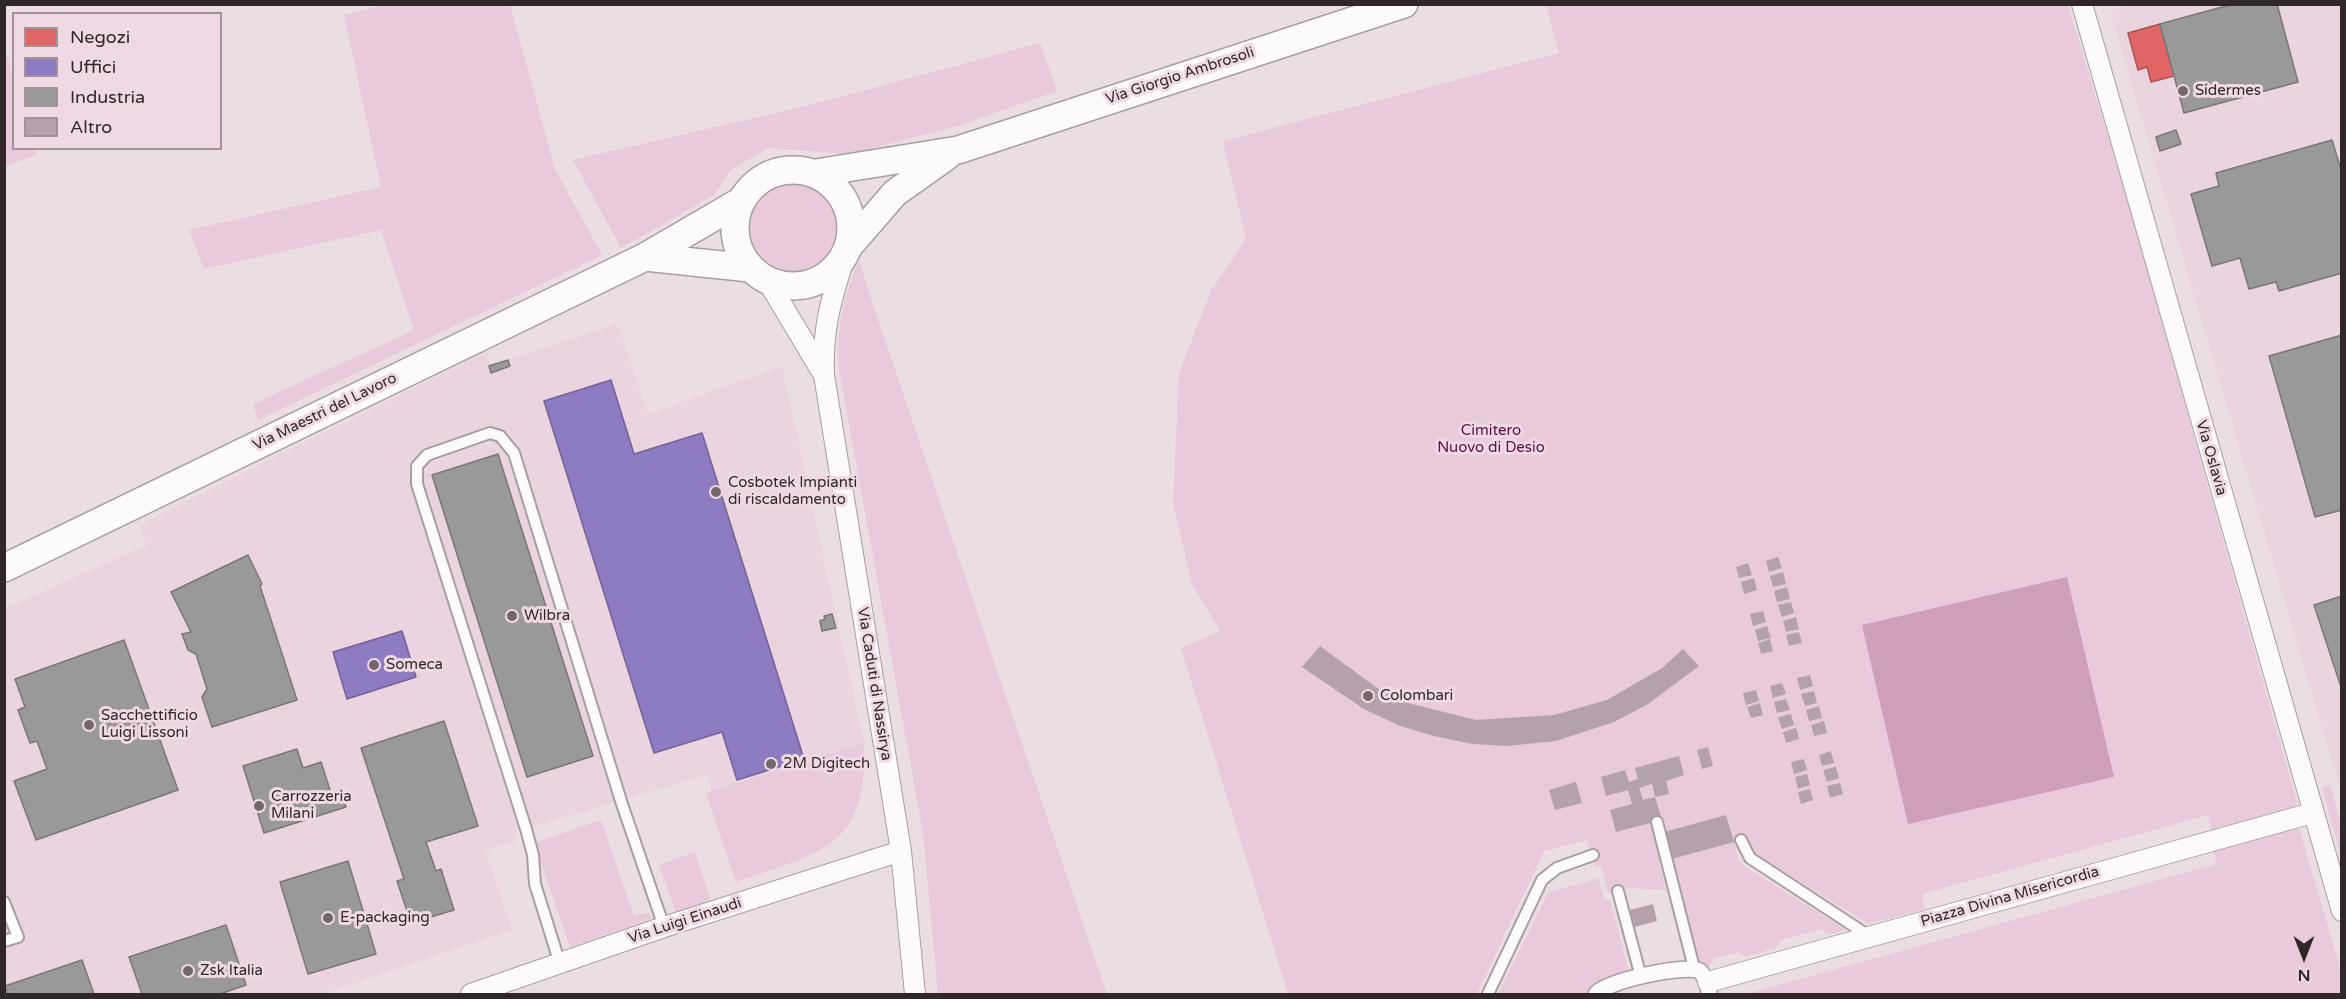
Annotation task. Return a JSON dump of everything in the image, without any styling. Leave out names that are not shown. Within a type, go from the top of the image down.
[{"type":"main road","name":"Via Giorgio Ambrosoli","points":[[816,173],[958,150],[1404,4]]},
{"type":"main road","name":"Via Giorgio Ambrosoli","points":[[847,251],[895,193],[930,165],[958,150]]},
{"type":"main road","points":[[645,257],[759,274],[784,286],[802,286],[819,281],[834,271],[847,251],[852,224],[847,203],[834,185],[816,173],[781,170],[751,187],[741,201],[735,218],[735,236],[740,253],[759,274]]},
{"type":"main road","name":"Via Maestri del Lavoro","points":[[4,568],[645,257],[741,201]]},
{"type":"street","name":"Via Oslavia","points":[[2082,4],[2312,813],[2342,911]]},
{"type":"street","name":"Via Caduti di Nassirya","points":[[847,251],[826,314],[823,345],[824,375],[901,851],[915,994]]},
{"type":"street","name":"Via Caduti di Nassirya","points":[[759,274],[824,375]]},
{"type":"street","name":"Piazza Divina Misericordia","points":[[1596,994],[1606,986],[1680,968],[1704,982],[2312,813]]},
{"type":"street","name":"Via Luigi Einaudi","points":[[471,994],[664,927],[901,851]]},
{"type":"lane","points":[[560,964],[535,884],[526,829],[417,484],[415,473],[420,460],[437,452],[490,434],[500,436],[514,453],[621,801],[664,927]]},
{"type":"lane","points":[[1657,822],[1704,982]]},
{"type":"lane","points":[[1741,840],[1750,858],[1869,936]]},
{"type":"lane","points":[[1488,994],[1542,880],[1557,868],[1593,855]]},
{"type":"lane","points":[[1618,891],[1641,977]]},
{"type":"lane","points":[[4,902],[18,936],[4,941]]},
{"type":"shaded area","points":[[2129,4],[2341,5],[2342,781],[2338,782],[2110,11]]},
{"type":"shaded area","points":[[618,324],[648,414],[782,366],[864,743],[712,791],[707,775],[515,832],[517,840],[485,851],[512,930],[323,994],[5,994],[4,609],[147,545],[139,525],[486,352],[492,365]]},
{"type":"shaded area","points":[[2067,577],[2114,777],[1908,824],[1862,625]]},
{"type":"green space","points":[[383,5],[510,5],[555,169],[602,255],[258,420],[253,404],[414,330],[381,230],[204,269],[189,230],[381,187],[344,15]]},
{"type":"green space","name":"Cimitero Nuovo di Desio","points":[[1546,5],[2068,5],[2128,203],[2298,806],[2211,830],[2208,815],[1922,894],[1925,909],[1869,924],[1752,853],[1748,838],[1734,842],[1739,860],[1746,867],[1846,930],[1829,935],[1821,929],[1780,940],[1776,948],[1746,957],[1738,952],[1713,959],[1709,967],[1700,968],[1672,859],[1659,862],[1666,890],[1627,888],[1608,893],[1601,866],[1595,867],[1587,840],[1544,851],[1477,994],[1288,994],[1181,648],[1220,631],[1192,584],[1173,504],[1179,373],[1211,291],[1246,239],[1223,141],[1559,53]]},
{"type":"green space","points":[[1040,43],[1057,91],[958,126],[850,154],[768,148],[731,170],[714,195],[621,248],[573,160],[810,105]]},
{"type":"green space","points":[[5,48],[12,74],[12,150],[35,150],[36,155],[5,166]]},
{"type":"green space","points":[[794,183],[811,186],[826,196],[836,211],[839,228],[836,245],[826,260],[811,270],[794,273],[777,270],[762,260],[752,245],[749,228],[752,211],[762,196],[777,186]]},
{"type":"green space","points":[[859,261],[1107,994],[938,994],[923,833],[839,369],[838,354],[842,314]]},
{"type":"green space","points":[[864,743],[863,778],[858,805],[848,825],[834,841],[815,853],[736,882],[706,793]]},
{"type":"green space","points":[[2330,785],[2341,825],[2341,856],[2322,788]]},
{"type":"green space","points":[[601,820],[634,916],[649,912],[652,919],[570,947],[534,843]]},
{"type":"green space","points":[[2298,825],[2342,974],[2341,994],[1746,994],[2216,864],[2213,848]]},
{"type":"green space","points":[[695,852],[711,901],[676,913],[659,865]]},
{"type":"green space","points":[[1598,878],[1605,901],[1610,900],[1629,973],[1598,983],[1588,994],[1498,994],[1548,893]]},
{"type":"building: Negozi","points":[[2160,24],[2174,76],[2151,82],[2147,67],[2138,70],[2128,33]]},
{"type":"building: Uffici","points":[[611,380],[634,454],[702,433],[804,759],[737,780],[722,732],[654,753],[544,401]]},
{"type":"building: Uffici","name":"Someca","points":[[402,631],[416,677],[347,699],[333,652]]},
{"type":"building: Industria","points":[[2233,4],[2277,4],[2298,82],[2184,113],[2160,24]]},
{"type":"building: Industria","points":[[2176,130],[2181,144],[2160,151],[2156,137]]},
{"type":"building: Industria","points":[[2332,140],[2342,173],[2342,273],[2279,291],[2276,282],[2249,289],[2240,258],[2212,266],[2191,194],[2219,186],[2216,173]]},
{"type":"building: Industria","points":[[2342,335],[2342,510],[2315,517],[2269,356]]},
{"type":"building: Industria","points":[[508,360],[510,366],[491,373],[489,366]]},
{"type":"building: Industria","name":"Wilbra","points":[[498,454],[593,756],[527,777],[432,475]]},
{"type":"building: Industria","points":[[248,555],[262,584],[260,586],[297,700],[212,727],[202,697],[207,689],[196,654],[188,650],[182,634],[191,632],[171,592]]},
{"type":"building: Industria","points":[[2342,596],[2342,690],[2314,605]]},
{"type":"building: Industria","points":[[832,614],[836,628],[822,631],[820,621],[825,619],[824,616]]},
{"type":"building: Industria","name":"Sacchettificio Luigi Lissoni","points":[[124,640],[178,790],[36,840],[14,781],[47,769],[37,741],[30,743],[18,710],[25,707],[15,679]]},
{"type":"building: Industria","points":[[444,721],[478,826],[426,842],[436,871],[441,869],[454,910],[411,923],[397,881],[404,879],[361,748]]},
{"type":"building: Industria","points":[[297,749],[303,768],[321,762],[331,793],[340,790],[346,807],[264,833],[243,766]]},
{"type":"building: Industria","name":"E-packaging","points":[[348,861],[376,954],[308,974],[280,882]]},
{"type":"building: Industria","name":"Zsk Italia","points":[[226,925],[246,985],[220,994],[142,994],[129,957]]},
{"type":"building: Industria","points":[[82,960],[94,994],[8,994],[5,986]]},
{"type":"building: Altro","points":[[1778,557],[1782,568],[1769,572],[1766,561]]},
{"type":"building: Altro","points":[[1748,563],[1752,575],[1739,578],[1736,567]]},
{"type":"building: Altro","points":[[1783,572],[1786,584],[1773,587],[1770,576]]},
{"type":"building: Altro","points":[[1754,578],[1757,590],[1744,594],[1741,582]]},
{"type":"building: Altro","points":[[1787,587],[1790,599],[1777,602],[1774,591]]},
{"type":"building: Altro","points":[[1791,602],[1794,613],[1782,617],[1778,605]]},
{"type":"building: Altro","points":[[1763,611],[1766,622],[1753,626],[1750,614]]},
{"type":"building: Altro","points":[[1796,617],[1799,629],[1786,632],[1783,621]]},
{"type":"building: Altro","points":[[1767,626],[1771,638],[1758,641],[1755,630]]},
{"type":"building: Altro","points":[[1799,632],[1802,643],[1789,646],[1786,635]]},
{"type":"building: Altro","points":[[1770,639],[1773,651],[1761,654],[1758,643]]},
{"type":"building: Altro","name":"Colombari","points":[[1320,646],[1377,688],[1408,703],[1476,720],[1554,715],[1607,700],[1662,668],[1683,649],[1699,666],[1648,704],[1614,722],[1556,741],[1507,746],[1472,744],[1434,736],[1400,726],[1364,709],[1302,667]]},
{"type":"building: Altro","points":[[1810,675],[1813,686],[1800,690],[1797,678]]},
{"type":"building: Altro","points":[[1782,683],[1786,694],[1773,698],[1770,686]]},
{"type":"building: Altro","points":[[1756,690],[1759,701],[1746,705],[1743,693]]},
{"type":"building: Altro","points":[[1814,691],[1817,703],[1805,706],[1801,694]]},
{"type":"building: Altro","points":[[1786,699],[1790,710],[1777,713],[1774,702]]},
{"type":"building: Altro","points":[[1760,703],[1763,715],[1751,718],[1747,707]]},
{"type":"building: Altro","points":[[1819,706],[1822,718],[1809,721],[1806,710]]},
{"type":"building: Altro","points":[[1791,714],[1794,725],[1782,729],[1778,717]]},
{"type":"building: Altro","points":[[1824,721],[1827,733],[1814,736],[1811,725]]},
{"type":"building: Altro","points":[[1796,728],[1799,739],[1786,743],[1783,732]]},
{"type":"building: Altro","points":[[1708,747],[1713,766],[1702,769],[1697,750]]},
{"type":"building: Altro","points":[[1831,751],[1834,763],[1822,766],[1819,755]]},
{"type":"building: Altro","points":[[1679,756],[1684,775],[1666,781],[1669,794],[1655,797],[1662,820],[1616,832],[1610,810],[1632,804],[1628,790],[1606,796],[1601,777],[1625,770],[1629,782],[1638,779],[1635,768]],"holes":[[[1652,784],[1655,797],[1643,800],[1639,788]]]},
{"type":"building: Altro","points":[[1804,759],[1807,770],[1794,774],[1791,762]]},
{"type":"building: Altro","points":[[1836,767],[1839,778],[1827,782],[1823,770]]},
{"type":"building: Altro","points":[[1807,774],[1810,785],[1798,789],[1795,777]]},
{"type":"building: Altro","points":[[1576,782],[1582,803],[1555,810],[1549,790]]},
{"type":"building: Altro","points":[[1840,783],[1843,794],[1830,798],[1827,786]]},
{"type":"building: Altro","points":[[1810,789],[1813,800],[1801,804],[1798,792]]},
{"type":"building: Altro","points":[[1726,815],[1734,842],[1672,859],[1664,832]]},
{"type":"building: Altro","points":[[1653,904],[1657,921],[1631,928],[1626,911]]},
{"type":"place","name":"Sidermes","points":[[2183,91]]},
{"type":"place","name":"Cosbotek Impianti di riscaldamento","points":[[716,492]]},
{"type":"place","name":"Wilbra","points":[[512,616]]},
{"type":"place","name":"Someca","points":[[374,665]]},
{"type":"place","name":"Colombari","points":[[1368,696]]},
{"type":"place","name":"Sacchettificio Luigi Lissoni","points":[[89,725]]},
{"type":"place","name":"2M Digitech","points":[[771,764]]},
{"type":"place","name":"Carrozzeria Milani","points":[[259,806]]},
{"type":"place","name":"E-packaging","points":[[328,918]]},
{"type":"place","name":"Zsk Italia","points":[[188,971]]}]
